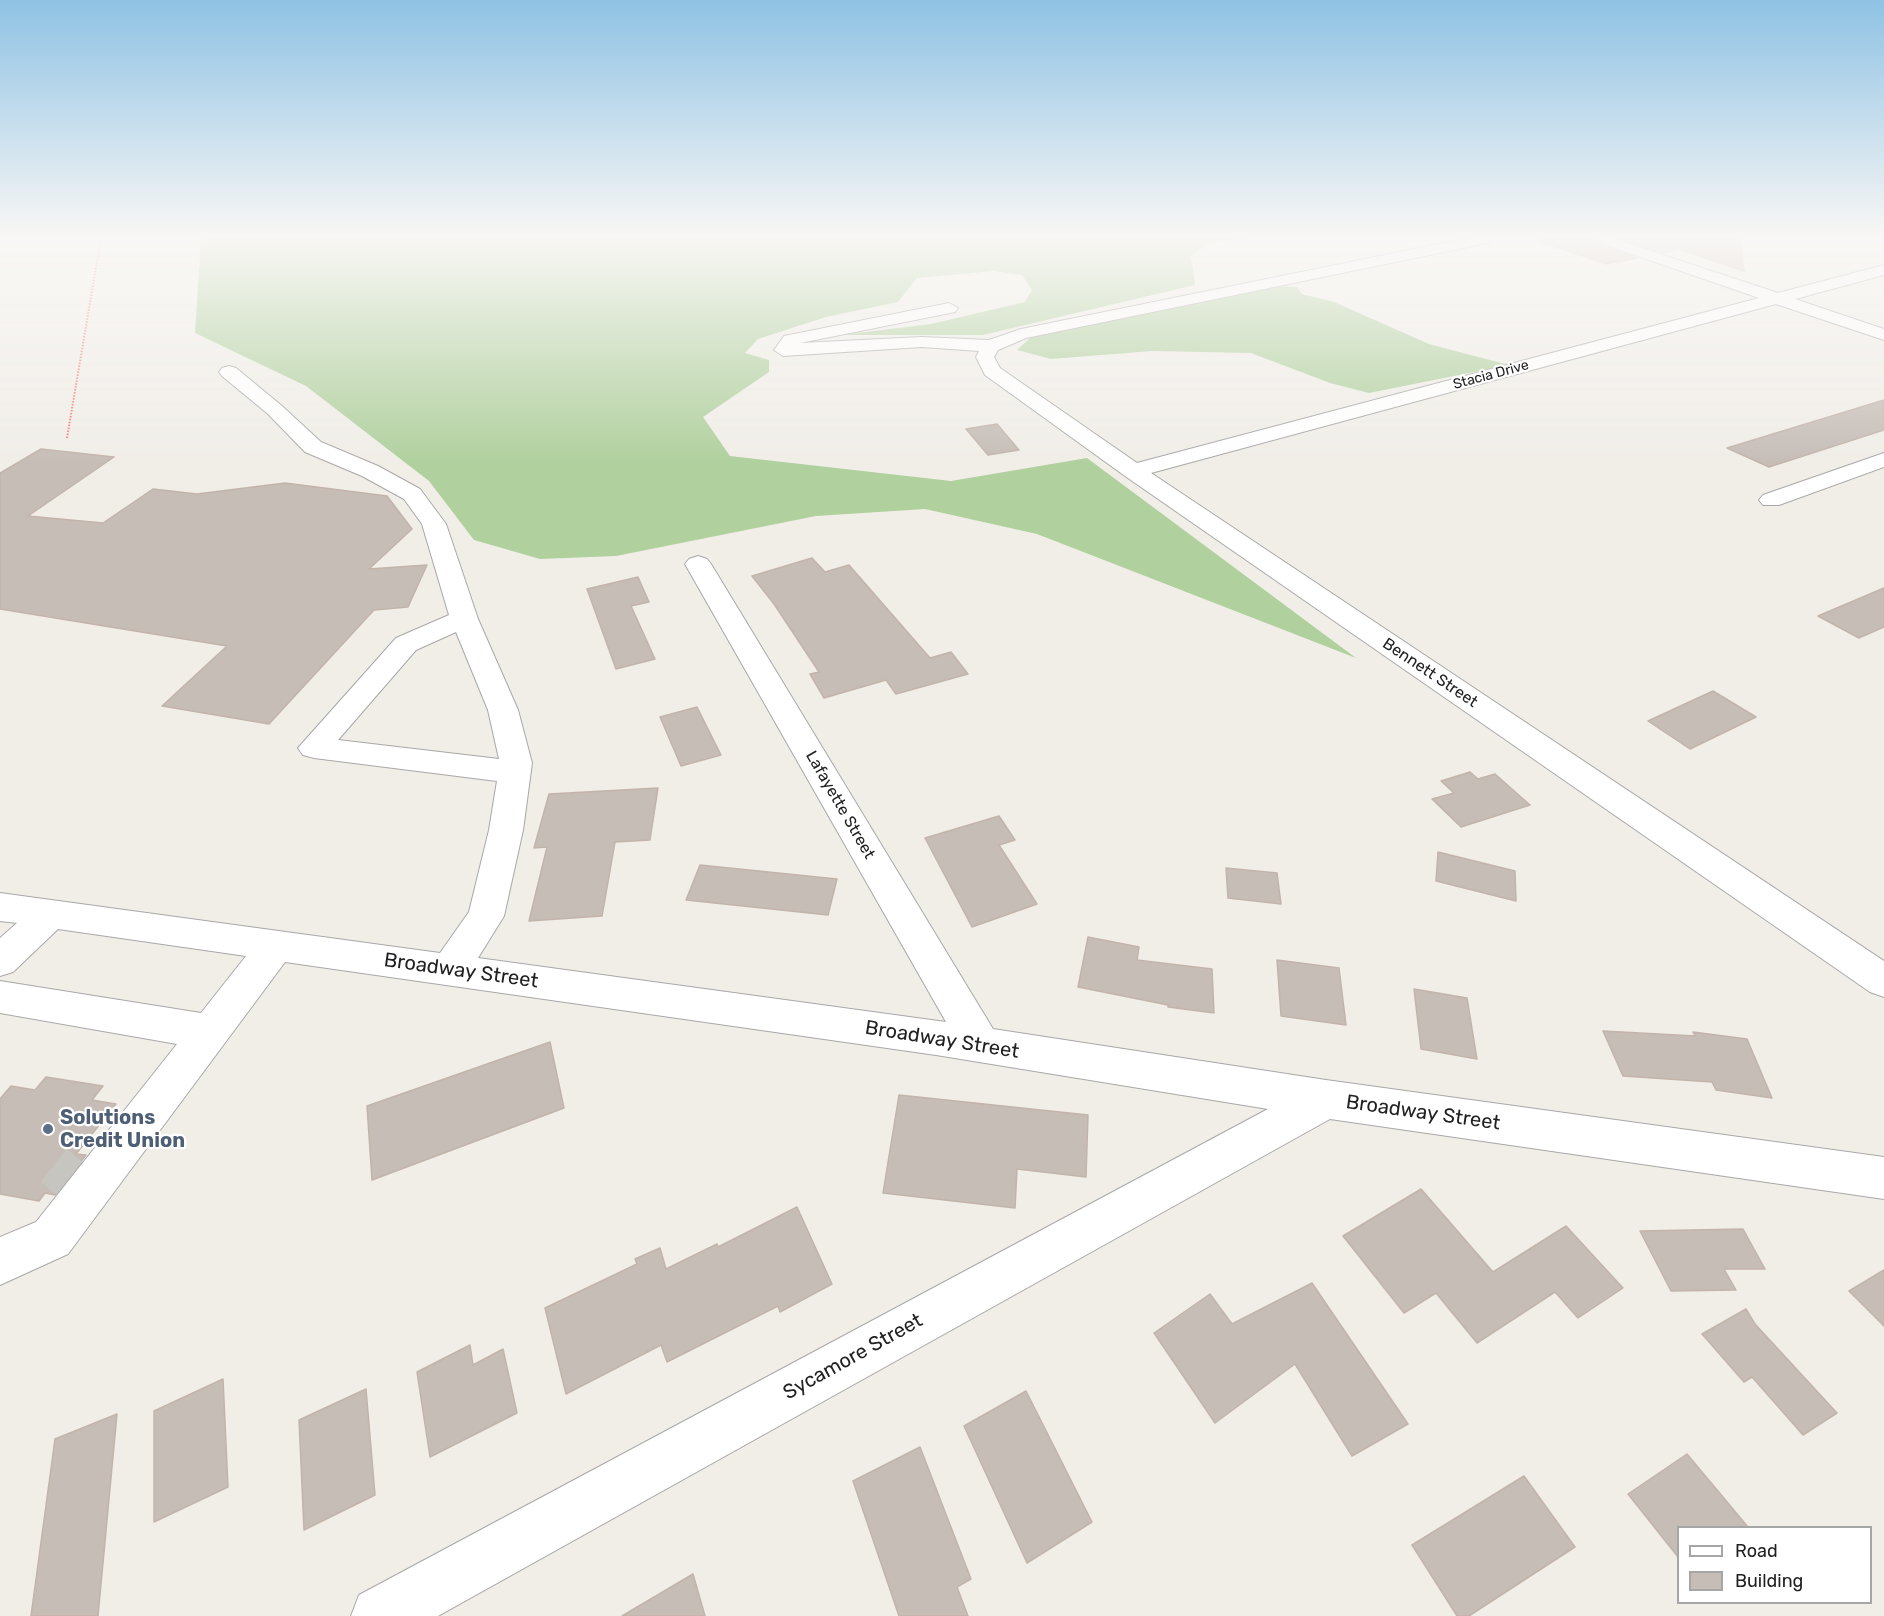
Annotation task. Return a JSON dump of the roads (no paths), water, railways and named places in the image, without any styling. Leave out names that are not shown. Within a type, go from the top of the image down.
[{"type":"street","points":[[922,313],[790,340],[783,350],[922,342],[988,351],[1021,334],[1121,313]]},
{"type":"street","name":"Stacia Drive","points":[[1133,471],[1721,313]]},
{"type":"street","points":[[1823,313],[1884,334]]},
{"type":"street","name":"Bennett Street","points":[[988,351],[992,371],[1133,471],[1884,981]]},
{"type":"street","points":[[229,372],[275,410],[313,447],[370,471],[412,494],[434,524],[464,619],[502,710],[516,763],[506,830],[486,916],[450,969]]},
{"type":"street","points":[[1771,500],[1884,460]]},
{"type":"street","name":"Lafayette Street","points":[[698,564],[982,1047]]},
{"type":"street","points":[[464,619],[424,634],[406,644],[314,748],[515,772]]},
{"type":"street","name":"Broadway Street","points":[[0,907],[936,1038],[1326,1099],[1884,1178]]},
{"type":"street","points":[[0,961],[50,915]]},
{"type":"street","points":[[3,1260],[52,1239],[277,944]]},
{"type":"street","points":[[0,997],[210,1032]]},
{"type":"street","points":[[88,1156],[120,1116],[170,1085]]},
{"type":"street","name":"Sycamore Street","points":[[380,1616],[1326,1099]]},
{"type":"street","points":[[3,1260],[57,1195]]},
{"type":"tunnel","points":[[57,1195],[88,1156]]},
{"type":"place","name":"Solutions Credit Union","points":[[48,1129]]}]
